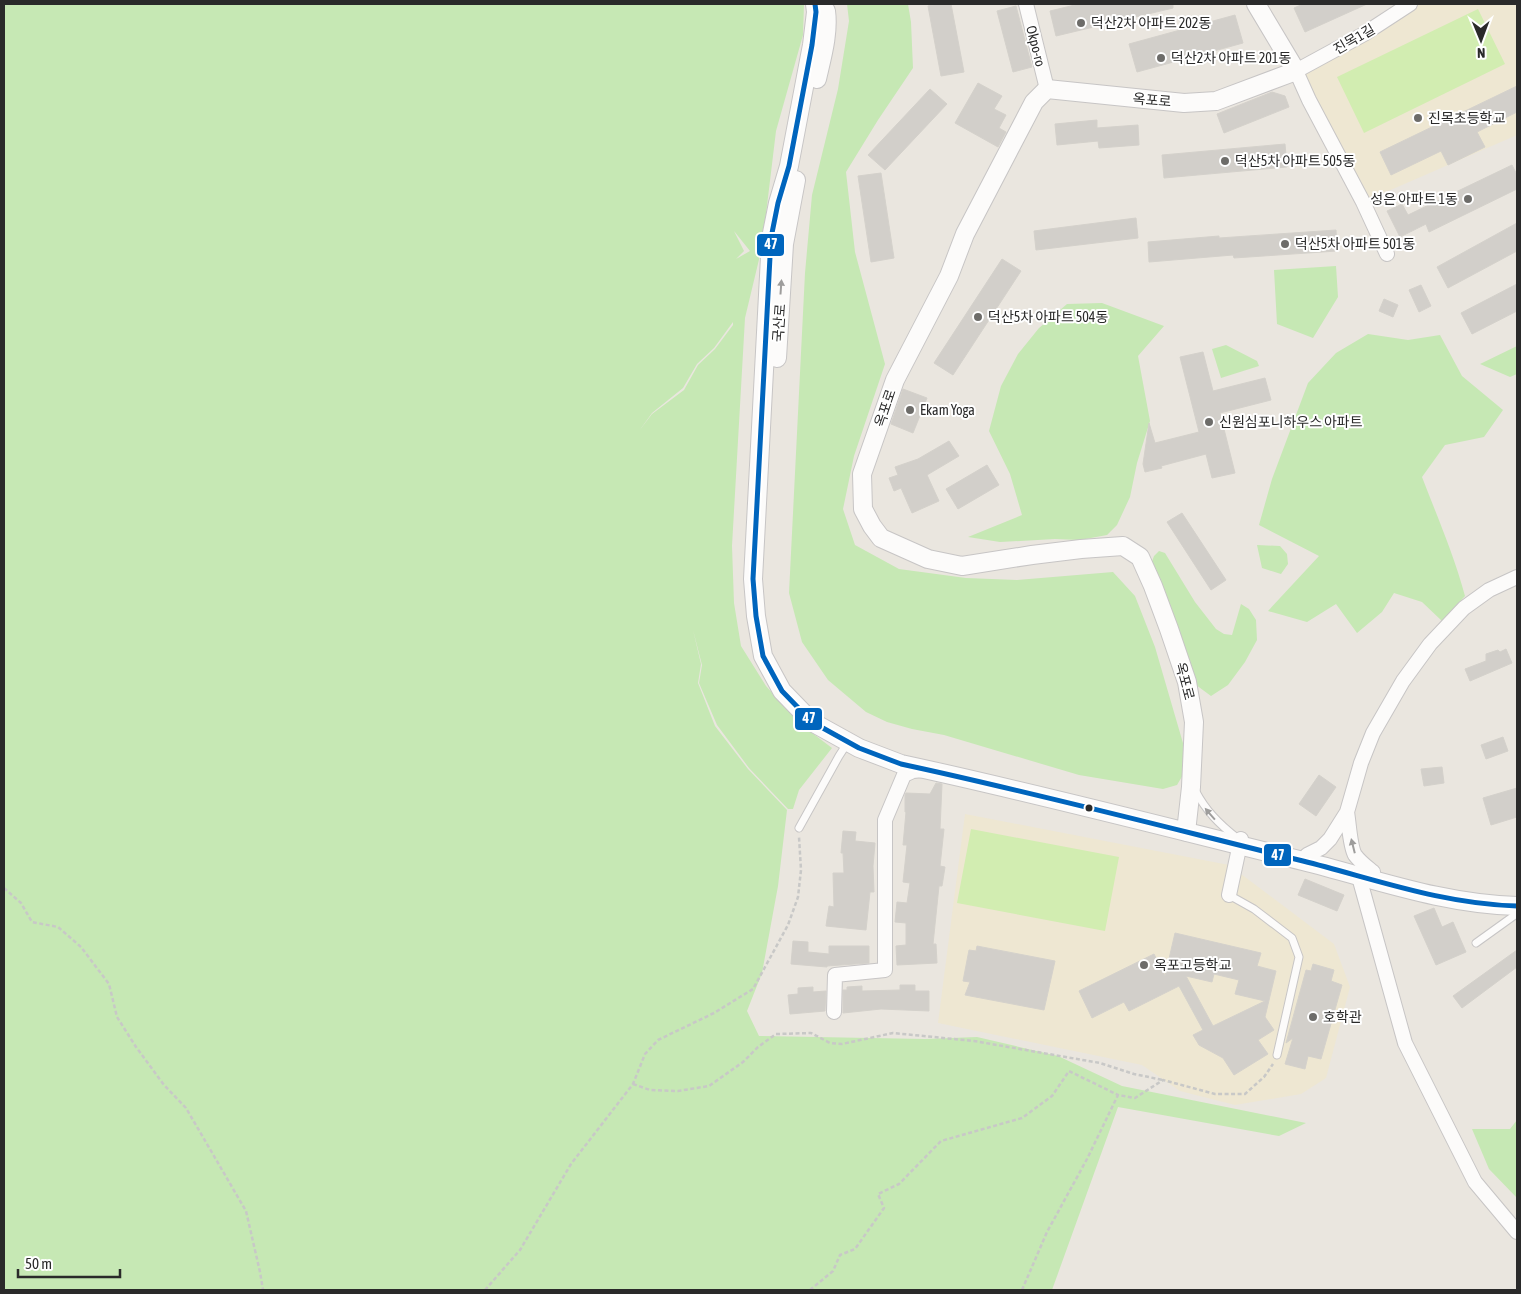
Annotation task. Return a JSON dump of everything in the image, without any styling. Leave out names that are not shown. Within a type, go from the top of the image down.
[{"type":"street","name":"국산로","points":[[815,4],[816,12],[810,54],[789,166],[778,203],[771,238],[752,579],[763,656],[782,692],[812,722],[858,748],[901,764],[1307,855],[1402,889],[1458,901],[1517,907]]},
{"type":"street","name":"국산로","points":[[825,4],[827,17],[825,44],[791,201],[783,254],[762,580],[776,655],[793,686],[817,712],[862,740],[907,756],[1186,829]]},
{"type":"street","name":"Okpo-ro","points":[[1026,4],[1047,89]]},
{"type":"street","points":[[1256,4],[1296,71],[1309,100],[1363,202],[1387,254]]},
{"type":"street","name":"진목1길","points":[[1296,71],[1364,34],[1410,4]]},
{"type":"street","name":"옥포로","points":[[1186,829],[1191,783],[1194,722],[1187,682],[1169,629],[1140,557],[1123,546],[1081,548],[962,566],[928,559],[881,538],[863,509],[862,474],[894,380],[949,276],[965,234],[1034,102],[1047,89],[1184,103],[1216,101],[1296,71]]},
{"type":"street","points":[[1307,855],[1321,848],[1330,839],[1346,812],[1372,733],[1424,652],[1464,608],[1489,590],[1517,577]]},
{"type":"street","points":[[893,761],[901,769],[904,776]]},
{"type":"street","points":[[834,1012],[835,974],[885,970],[885,820],[904,776],[913,771],[926,770]]},
{"type":"street","points":[[1346,812],[1351,844],[1366,876],[1413,1041],[1482,1178],[1517,1220]]},
{"type":"street","name":"국산로","points":[[1240,841],[1318,865],[1366,876],[1454,893],[1517,897]]},
{"type":"street","points":[[1229,895],[1240,841]]},
{"type":"street","points":[[1366,876],[1405,1044],[1475,1182],[1517,1232]]},
{"type":"lane","points":[[799,828],[838,756],[848,742]]},
{"type":"lane","points":[[1191,783],[1203,806],[1220,825],[1240,841]]},
{"type":"lane","points":[[1229,895],[1254,909],[1292,938],[1299,957],[1277,1055]]},
{"type":"lane","points":[[1476,943],[1515,915],[1517,907]]},
{"type":"path","points":[[485,1290],[520,1250],[571,1164],[633,1084],[645,1054],[658,1040],[714,1013],[753,989],[788,925],[798,897],[801,870],[799,828]]},
{"type":"path","points":[[4,888],[21,904],[32,922],[58,927],[81,947],[109,984],[117,1017],[164,1086],[186,1108],[246,1211],[260,1272],[262,1290]]},
{"type":"path","points":[[633,1084],[650,1090],[678,1090],[709,1086],[743,1062],[758,1047],[776,1034],[811,1034],[830,1043],[842,1044],[892,1032],[974,1041],[1100,1063],[1134,1074],[1216,1094],[1246,1094],[1264,1077],[1277,1055]]},
{"type":"path","points":[[810,1290],[833,1271],[840,1255],[855,1249],[884,1208],[878,1194],[899,1184],[941,1141],[1022,1118],[1052,1096],[1069,1071],[1118,1095],[1135,1098],[1162,1080]]},
{"type":"path","points":[[1022,1290],[1046,1232],[1087,1159],[1118,1095]]},
{"type":"shaded area","name":"진목초등학교","points":[[1410,4],[1517,4],[1517,135],[1363,202],[1296,71]]},
{"type":"shaded area","name":"옥포고등학교","points":[[965,814],[1229,865],[1334,944],[1350,987],[1326,1078],[1301,1094],[1235,1105],[1180,1091],[1142,1065],[938,1023]]},
{"type":"green space","points":[[4,4],[804,4],[803,35],[776,131],[762,247],[745,318],[732,546],[734,603],[741,646],[766,686],[799,723],[832,748],[799,790],[793,809],[788,809],[749,768],[717,725],[699,683],[702,665],[693,630],[701,664],[698,683],[715,726],[748,769],[787,810],[778,886],[762,973],[747,1011],[759,1036],[925,1039],[977,1037],[1058,1056],[1122,1086],[1306,1123],[1279,1136],[1118,1107],[1052,1290],[4,1290]],"holes":[[[734,231],[750,251],[736,259],[744,251]],[[733,322],[733,325],[715,349],[698,365],[684,390],[652,414],[639,431],[652,413],[683,388],[697,364],[714,348]]]},
{"type":"green space","points":[[847,4],[908,4],[911,22],[913,68],[846,172],[855,252],[885,364],[854,456],[843,509],[855,545],[899,569],[966,578],[1017,580],[1113,572],[1135,596],[1155,647],[1185,750],[1187,768],[1177,785],[1163,789],[1079,775],[944,735],[887,722],[866,712],[828,680],[802,642],[789,593],[805,273],[812,195],[838,89],[849,21]]},
{"type":"green space","points":[[1478,9],[1505,64],[1364,133],[1337,77]]},
{"type":"green space","points":[[1336,266],[1338,297],[1313,338],[1277,324],[1274,270]]},
{"type":"green space","points":[[1102,303],[1164,326],[1138,356],[1150,421],[1137,463],[1130,497],[1117,525],[1107,535],[1080,540],[1055,539],[1000,542],[968,537],[1022,515],[1010,474],[989,431],[1001,386],[1018,354],[1039,328],[1067,304]]},
{"type":"green space","points":[[1368,334],[1408,340],[1440,335],[1462,376],[1503,410],[1484,437],[1445,445],[1422,477],[1451,551],[1465,596],[1442,621],[1422,602],[1394,593],[1382,612],[1357,633],[1336,604],[1307,622],[1268,611],[1319,556],[1259,525],[1272,479],[1308,383],[1336,353]]},
{"type":"green space","points":[[1226,345],[1257,361],[1259,366],[1221,378],[1212,349]]},
{"type":"green space","points":[[1517,346],[1517,374],[1510,377],[1480,364]]},
{"type":"green space","points":[[1257,545],[1280,546],[1287,554],[1288,564],[1281,574],[1262,568]]},
{"type":"green space","points":[[1159,551],[1165,553],[1195,602],[1216,629],[1224,634],[1232,635],[1241,604],[1249,609],[1256,620],[1257,640],[1245,662],[1228,685],[1211,696],[1192,682],[1150,567],[1154,556]]},
{"type":"green space","points":[[971,829],[1119,857],[1105,931],[957,903]]},
{"type":"green space","points":[[1517,1120],[1517,1198],[1489,1169],[1472,1129],[1510,1129]]},
{"type":"building","points":[[951,4],[964,72],[941,76],[928,6]]},
{"type":"building","name":"덕산2차 아파트 202동","points":[[1079,4],[1173,4],[1173,8],[1056,36],[1050,11]]},
{"type":"building","points":[[1303,4],[1367,4],[1305,32],[1294,8]]},
{"type":"building","points":[[1016,6],[1032,67],[1013,72],[997,11]]},
{"type":"building","name":"덕산2차 아파트 201동","points":[[1235,15],[1243,43],[1137,72],[1129,44]]},
{"type":"building","points":[[978,83],[1002,96],[994,109],[1006,115],[999,128],[1006,132],[998,147],[955,123]]},
{"type":"building","points":[[1517,86],[1517,112],[1477,132],[1485,147],[1448,165],[1441,151],[1391,175],[1380,152]]},
{"type":"building","points":[[930,89],[947,104],[885,170],[868,155]]},
{"type":"building","points":[[1272,92],[1285,96],[1289,107],[1224,133],[1217,114]]},
{"type":"building","points":[[1097,120],[1097,128],[1138,125],[1139,145],[1099,148],[1098,141],[1057,145],[1055,124]]},
{"type":"building","name":"덕산5차 아파트 505동","points":[[1285,144],[1287,167],[1164,178],[1162,155]]},
{"type":"building","name":"성은 아파트 1동","points":[[1512,165],[1517,175],[1517,189],[1429,232],[1426,224],[1400,237],[1387,211],[1402,204],[1408,215]]},
{"type":"building","points":[[881,173],[894,258],[871,262],[858,176]]},
{"type":"building","points":[[1136,218],[1138,238],[1036,250],[1034,231]]},
{"type":"building","points":[[1517,223],[1517,251],[1448,288],[1437,267]]},
{"type":"building","points":[[1336,230],[1337,251],[1234,258],[1233,255],[1149,262],[1148,242]]},
{"type":"building","name":"덕산5차 아파트 504동","points":[[1002,259],[1021,271],[953,375],[934,363]]},
{"type":"building","points":[[1517,284],[1517,311],[1472,334],[1461,313]]},
{"type":"building","points":[[1421,285],[1431,306],[1419,312],[1409,290]]},
{"type":"building","points":[[1384,299],[1398,305],[1393,317],[1379,311]]},
{"type":"building","name":"신원심포니하우스 아파트","points":[[1203,352],[1213,391],[1265,378],[1271,400],[1220,413],[1235,473],[1212,478],[1206,454],[1145,472],[1143,464],[1149,423],[1155,443],[1199,432],[1180,357]]},
{"type":"building","points":[[903,389],[927,398],[913,433],[891,424]]},
{"type":"building","points":[[949,441],[959,456],[927,475],[939,501],[912,513],[901,488],[894,491],[889,478],[898,475],[895,467],[918,459]]},
{"type":"building","points":[[987,465],[999,485],[958,509],[946,489]]},
{"type":"building","points":[[1182,513],[1226,580],[1211,590],[1167,522]]},
{"type":"building","points":[[1506,649],[1512,663],[1470,681],[1465,669],[1486,661],[1486,654]]},
{"type":"building","points":[[1503,737],[1508,751],[1486,759],[1481,745]]},
{"type":"building","points":[[1442,767],[1444,783],[1424,786],[1421,769]]},
{"type":"building","points":[[1319,775],[1336,787],[1316,816],[1299,804]]},
{"type":"building","points":[[936,783],[942,784],[940,829],[944,829],[940,866],[945,867],[942,886],[939,886],[933,944],[936,944],[937,963],[897,965],[896,946],[906,945],[906,923],[895,922],[897,902],[907,903],[910,883],[903,882],[907,845],[903,845],[906,812],[905,795],[906,793],[930,794]]},
{"type":"building","points":[[1517,788],[1517,817],[1491,825],[1483,798]]},
{"type":"building","points":[[843,831],[856,832],[855,841],[875,843],[873,866],[874,892],[870,892],[866,930],[826,926],[829,906],[834,907],[833,873],[844,873],[843,853],[841,853]]},
{"type":"building","points":[[1305,879],[1344,895],[1337,911],[1298,895]]},
{"type":"building","points":[[1434,908],[1442,927],[1453,922],[1466,952],[1436,965],[1414,916]]},
{"type":"building","points":[[1175,933],[1261,953],[1257,966],[1276,971],[1265,1017],[1274,1030],[1258,1040],[1268,1054],[1234,1075],[1223,1058],[1199,1045],[1193,1035],[1203,1030],[1179,986],[1129,1011],[1124,1002],[1092,1018],[1079,991],[1154,954],[1165,976]],"holes":[[[1214,974],[1239,980],[1235,994],[1265,1001],[1213,1026],[1186,976],[1212,982]]]},
{"type":"building","points":[[793,941],[808,942],[808,952],[829,954],[829,946],[869,946],[869,963],[827,967],[791,964]]},
{"type":"building","points":[[977,946],[1055,961],[1044,1010],[965,995],[970,982],[963,981],[969,950],[976,951]]},
{"type":"building","points":[[1517,950],[1517,967],[1462,1008],[1453,996]]},
{"type":"building","name":"호학관","points":[[1313,964],[1334,970],[1331,981],[1342,985],[1321,1059],[1308,1056],[1305,1069],[1285,1064],[1293,1038],[1286,1043],[1306,970],[1311,971]]},
{"type":"building","points":[[900,985],[915,985],[915,991],[929,991],[929,1011],[881,1009],[843,1013],[843,990],[847,990],[847,987],[862,986],[862,991],[900,990]]},
{"type":"building","points":[[813,987],[813,992],[826,991],[825,1011],[790,1014],[788,995],[798,994],[798,988]]},
{"type":"transit line","name":"47","points":[[815,4],[816,12],[812,45],[789,166],[778,203],[771,238],[753,579],[756,616],[763,656],[782,691],[812,722],[859,748],[901,764],[1102,811],[1435,896],[1462,901],[1517,906]]},
{"type":"place","name":"덕산2차 아파트 202동","points":[[1081,23]]},
{"type":"place","name":"덕산2차 아파트 201동","points":[[1161,58]]},
{"type":"place","name":"진목초등학교","points":[[1418,118]]},
{"type":"place","name":"덕산5차 아파트 505동","points":[[1225,161]]},
{"type":"place","name":"성은 아파트 1동","points":[[1468,199]]},
{"type":"place","name":"덕산5차 아파트 501동","points":[[1285,244]]},
{"type":"place","name":"덕산5차 아파트 504동","points":[[978,317]]},
{"type":"place","name":"Ekam Yoga","points":[[910,410]]},
{"type":"place","name":"신원심포니하우스 아파트","points":[[1209,422]]},
{"type":"place","name":"옥포고등학교","points":[[1144,965]]},
{"type":"place","name":"호학관","points":[[1313,1017]]}]
